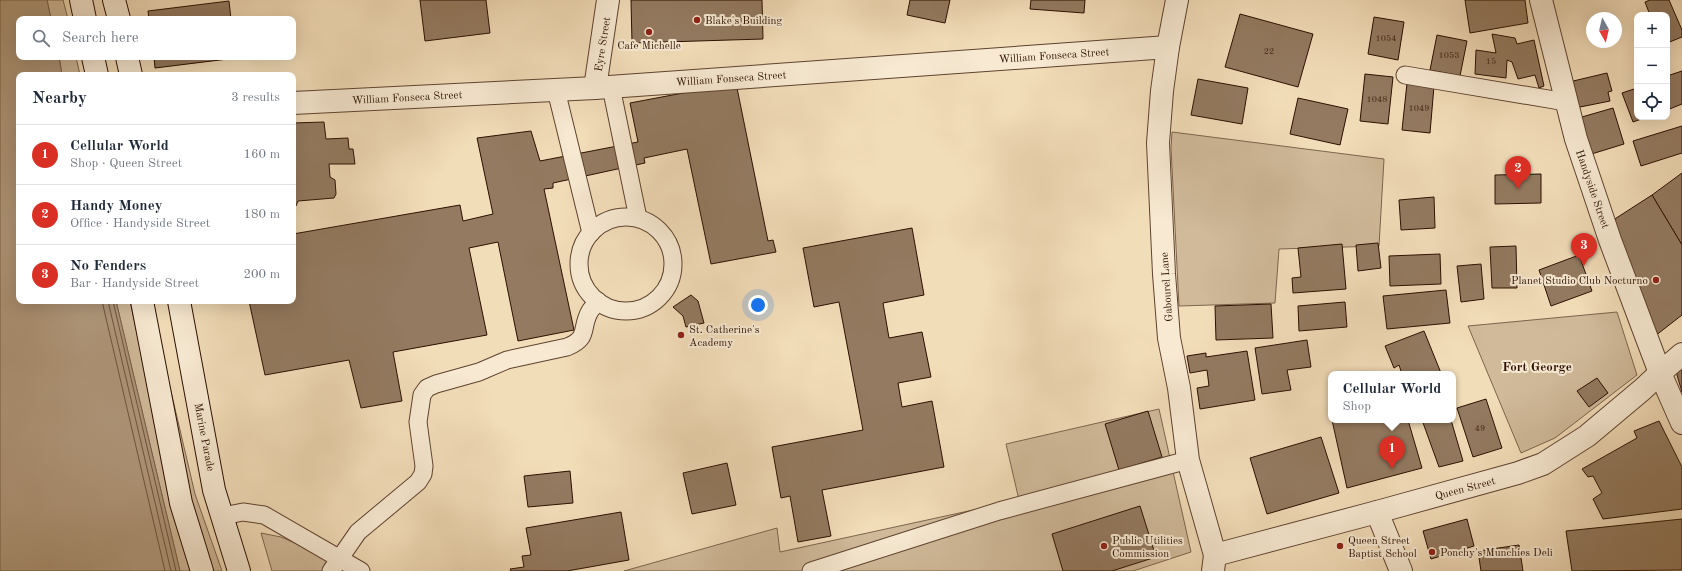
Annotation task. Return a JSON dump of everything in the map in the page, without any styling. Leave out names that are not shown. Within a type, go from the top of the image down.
[{"type":"street","points":[[81,0],[84,16]]},
{"type":"street","points":[[114,0],[118,16]]},
{"type":"street","name":"Eyre Street","points":[[603,87],[608,0]]},
{"type":"street","name":"Gabourel Lane","points":[[1177,0],[1168,46],[1162,91],[1158,143],[1164,274],[1169,338],[1179,388],[1188,460],[1214,563]]},
{"type":"street","name":"Handyside Street","points":[[1541,0],[1576,139],[1610,240],[1660,373],[1682,423]]},
{"type":"street","name":"William Fonseca Street","points":[[296,103],[603,87],[1168,46]]},
{"type":"street","points":[[94,60],[96,72]]},
{"type":"street","points":[[128,60],[130,72]]},
{"type":"street","points":[[143,304],[181,503],[202,571]]},
{"type":"street","name":"Marine Parade","points":[[180,304],[214,490],[239,571]]},
{"type":"street","name":"Queen Street","points":[[1214,563],[1377,512],[1518,473],[1543,464],[1587,436],[1682,354]]},
{"type":"street","points":[[1377,512],[1401,571]]},
{"type":"lane","points":[[1405,75],[1566,102]]},
{"type":"lane","points":[[603,87],[638,218]]},
{"type":"lane","points":[[556,90],[591,233]]},
{"type":"lane","points":[[629,216],[644,220],[657,228],[667,239],[673,254],[674,269],[670,284],[661,297],[648,306],[634,311],[618,311],[603,305],[590,295],[582,282],[578,267],[580,251],[587,236],[591,233],[599,225],[613,218],[629,216]]},
{"type":"lane","points":[[335,565],[358,532],[418,482],[423,474],[424,466],[418,422],[422,395],[427,388],[479,372],[507,360],[567,347],[577,343],[581,338],[590,311],[598,301]]},
{"type":"lane","points":[[811,571],[999,511],[1188,460]]},
{"type":"lane","points":[[222,516],[243,512],[264,515],[335,565],[361,571]]},
{"type":"shaded area","points":[[47,0],[63,0],[67,16],[50,16]]},
{"type":"shaded area","points":[[60,60],[77,60],[79,72],[62,72]]},
{"type":"shaded area","points":[[1172,132],[1384,159],[1379,246],[1279,249],[1275,303],[1179,306],[1171,148]]},
{"type":"shaded area","points":[[117,304],[131,304],[165,462],[195,571],[180,571]]},
{"type":"shaded area","points":[[1617,312],[1637,375],[1555,438],[1521,453],[1468,326]]},
{"type":"shaded area","points":[[169,383],[195,494],[222,571],[212,571],[186,495]]},
{"type":"shaded area","points":[[1159,409],[1191,552],[1133,571],[624,571],[777,528],[780,552],[1019,500],[1006,444]]},
{"type":"shaded area","points":[[261,533],[281,537],[304,547],[346,571],[272,571]]},
{"type":"water","points":[[0,0],[47,0],[50,16],[16,16],[16,60],[60,60],[62,72],[16,72],[16,304],[117,304],[180,571],[0,571]]},
{"type":"building","points":[[420,0],[486,0],[490,33],[425,41]]},
{"type":"building","name":"Blake's Building","points":[[631,0],[762,0],[763,39],[632,43]]},
{"type":"building","points":[[910,0],[950,0],[945,23],[907,15]]},
{"type":"building","points":[[1031,0],[1085,0],[1084,13],[1030,9]]},
{"type":"building","points":[[1465,0],[1525,0],[1528,23],[1470,33]]},
{"type":"building","points":[[1650,0],[1669,0],[1682,30],[1682,37],[1670,42],[1670,12],[1649,12],[1645,2]]},
{"type":"building","points":[[229,1],[231,16],[149,16],[148,11]]},
{"type":"building","points":[[1240,14],[1313,34],[1298,87],[1225,67]]},
{"type":"building","points":[[1374,17],[1404,22],[1398,60],[1368,54]]},
{"type":"building","points":[[1492,34],[1515,38],[1517,44],[1534,40],[1544,86],[1539,88],[1535,75],[1518,79],[1512,62],[1507,60],[1506,78],[1475,74],[1476,50],[1496,53]]},
{"type":"building","points":[[1437,35],[1467,41],[1460,76],[1430,70]]},
{"type":"building","points":[[154,60],[220,60],[155,68]]},
{"type":"building","points":[[1682,71],[1682,104],[1670,109],[1670,84],[1670,75]]},
{"type":"building","points":[[1607,73],[1612,91],[1608,92],[1610,101],[1575,108],[1569,82]]},
{"type":"building","points":[[1365,74],[1393,77],[1388,124],[1360,121]]},
{"type":"building","points":[[1198,79],[1248,88],[1242,124],[1191,115]]},
{"type":"building","points":[[736,83],[768,241],[773,240],[776,252],[711,264],[687,149],[644,158],[645,163],[553,183],[553,188],[544,189],[574,330],[518,341],[498,242],[469,248],[487,335],[393,352],[402,401],[361,408],[349,360],[265,375],[250,304],[296,304],[296,233],[460,205],[463,221],[493,214],[477,138],[531,131],[540,161],[638,142],[630,103]]},
{"type":"building","points":[[1407,83],[1434,86],[1430,133],[1402,130]]},
{"type":"building","points":[[1634,89],[1634,120],[1639,120],[1633,122],[1622,93]]},
{"type":"building","points":[[1298,98],[1348,109],[1340,145],[1290,134]]},
{"type":"building","points":[[1613,108],[1624,144],[1585,156],[1575,119]]},
{"type":"building","points":[[324,122],[326,139],[348,138],[349,149],[353,149],[355,164],[329,164],[330,177],[335,180],[336,194],[334,198],[298,201],[296,206],[296,123]]},
{"type":"building","points":[[1682,126],[1682,153],[1641,166],[1633,141]]},
{"type":"building","points":[[1682,173],[1682,245],[1652,195]]},
{"type":"building","points":[[1541,174],[1541,203],[1495,204],[1495,175]]},
{"type":"building","name":"Planet Studio Club Nocturno","points":[[1652,195],[1682,245],[1682,315],[1655,336],[1607,224]]},
{"type":"building","points":[[1434,197],[1435,228],[1401,230],[1399,200]]},
{"type":"building","points":[[912,228],[924,295],[883,303],[889,338],[922,332],[931,377],[898,383],[902,407],[932,401],[944,467],[822,490],[831,536],[798,542],[790,496],[781,498],[772,447],[863,430],[839,302],[814,307],[803,248]]},
{"type":"building","points":[[1378,243],[1381,268],[1358,271],[1356,245]]},
{"type":"building","points":[[1342,244],[1346,289],[1293,293],[1292,278],[1301,277],[1298,248]]},
{"type":"building","points":[[1516,246],[1517,288],[1492,288],[1490,247]]},
{"type":"building","points":[[1440,254],[1441,284],[1390,286],[1389,256]]},
{"type":"building","points":[[1579,255],[1592,291],[1551,306],[1539,270]]},
{"type":"building","points":[[1481,264],[1484,299],[1461,302],[1457,266]]},
{"type":"building","points":[[1446,290],[1450,323],[1387,329],[1383,296]]},
{"type":"building","points":[[691,295],[698,301],[704,323],[686,327],[683,316],[673,307]]},
{"type":"building","points":[[1345,302],[1347,327],[1299,331],[1298,306]]},
{"type":"building","points":[[1271,304],[1273,338],[1216,340],[1215,306]]},
{"type":"building","points":[[1424,331],[1440,371],[1401,371],[1399,365],[1394,368],[1385,346]]},
{"type":"building","points":[[1307,340],[1311,367],[1287,370],[1291,390],[1262,394],[1255,348]]},
{"type":"building","points":[[1247,351],[1255,400],[1200,409],[1197,388],[1209,386],[1207,370],[1190,373],[1187,356],[1206,353],[1206,357]]},
{"type":"building","points":[[1682,363],[1682,392],[1677,375],[1678,366]]},
{"type":"building","points":[[1597,378],[1608,393],[1589,407],[1577,391]]},
{"type":"building","points":[[1486,399],[1502,448],[1473,457],[1457,408]]},
{"type":"building","points":[[1148,411],[1162,457],[1119,470],[1105,424]]},
{"type":"building","points":[[1659,421],[1682,467],[1682,509],[1603,519],[1593,499],[1602,493],[1593,476],[1588,477],[1582,469],[1637,438],[1634,431]]},
{"type":"building","points":[[1333,423],[1409,423],[1422,468],[1347,488]]},
{"type":"building","points":[[1423,423],[1452,423],[1463,461],[1439,467]]},
{"type":"building","points":[[1321,437],[1339,493],[1267,514],[1250,458]]},
{"type":"building","points":[[727,463],[736,505],[692,514],[683,473]]},
{"type":"building","points":[[570,471],[573,503],[528,507],[524,476]]},
{"type":"building","name":"Public Utilities Commission","points":[[1140,506],[1156,557],[1112,571],[1063,571],[1052,534]]},
{"type":"building","points":[[621,512],[629,560],[567,571],[511,571],[510,569],[524,567],[522,556],[531,555],[526,528]]},
{"type":"building","points":[[1467,519],[1474,546],[1431,559],[1423,531]]},
{"type":"building","points":[[1682,519],[1682,570],[1572,571],[1566,531]]},
{"type":"building","points":[[1519,545],[1523,571],[1481,571],[1478,551]]},
{"type":"place","name":"Blake's Building","points":[[697,20]]},
{"type":"place","name":"Cafe Michelle","points":[[649,32]]},
{"type":"place","name":"Handy Money","points":[[1518,189]]},
{"type":"place","name":"No Fenders","points":[[1584,266]]},
{"type":"place","name":"Planet Studio Club Nocturno","points":[[1656,280]]},
{"type":"place","name":"St. Catherine's Academy","points":[[681,335]]},
{"type":"place","name":"Cellular World","points":[[1392,469]]},
{"type":"place","name":"Public Utilities Commission","points":[[1104,546]]},
{"type":"place","name":"Queen Street Baptist School","points":[[1340,546]]},
{"type":"place","name":"Ponchy's Munchies Deli","points":[[1432,552]]},
{"type":"district","name":"Fort George","points":[[1537,366]]}]
